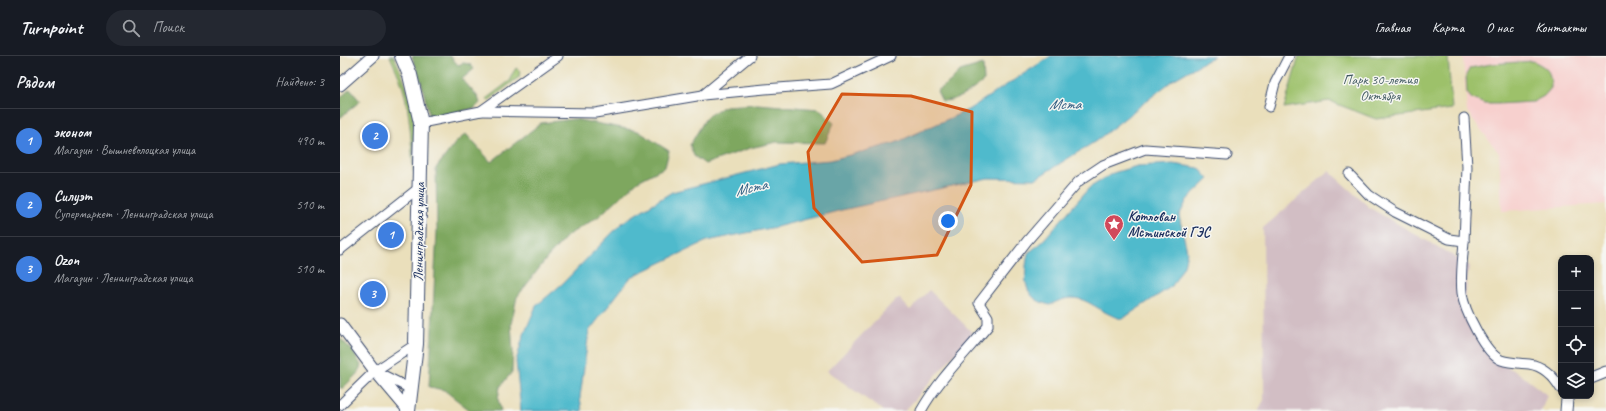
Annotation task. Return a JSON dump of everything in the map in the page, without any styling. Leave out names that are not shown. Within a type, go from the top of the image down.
[{"type":"main road","name":"Ленинградская улица","points":[[402,56],[410,75],[421,124],[416,344],[408,411]]},
{"type":"street","points":[[340,85],[373,56]]},
{"type":"street","points":[[481,111],[558,56]]},
{"type":"street","points":[[703,96],[750,56]]},
{"type":"street","points":[[421,124],[481,111],[595,113],[703,96],[831,84],[891,56]]},
{"type":"street","points":[[1269,107],[1275,83],[1289,56]]},
{"type":"street","points":[[1464,118],[1467,167],[1462,294],[1470,321],[1492,353],[1500,359],[1512,363],[1530,364],[1542,368],[1558,384]]},
{"type":"street","points":[[921,411],[941,381],[988,326],[988,317],[979,303],[1027,241],[1079,181],[1103,165],[1145,149],[1227,155]]},
{"type":"street","points":[[1349,174],[1369,195],[1395,212],[1449,239],[1464,241]]},
{"type":"street","points":[[340,250],[420,187]]},
{"type":"street","points":[[340,324],[375,371],[408,411]]},
{"type":"street","points":[[340,405],[375,371],[416,344]]},
{"type":"street","points":[[375,371],[411,389]]},
{"type":"street","points":[[1594,377],[1606,372]]},
{"type":"street","points":[[1549,374],[1558,378]]},
{"type":"street","points":[[1566,411],[1567,399]]},
{"type":"highlighted area","points":[[842,94],[911,96],[972,112],[971,185],[937,255],[862,262],[814,208],[808,152]]},
{"type":"shaded area","points":[[1463,56],[1606,56],[1606,204],[1502,211],[1499,153],[1467,112]]},
{"type":"shaded area","points":[[1329,171],[1370,208],[1469,265],[1464,309],[1497,363],[1516,371],[1547,395],[1541,411],[1258,411],[1264,400],[1263,228]]},
{"type":"shaded area","points":[[929,290],[973,333],[905,411],[883,411],[827,371],[896,299],[900,299],[910,310]]},
{"type":"green space","points":[[390,56],[394,56],[406,84],[413,113],[413,172],[407,106],[401,81]]},
{"type":"green space","points":[[412,56],[450,56],[458,65],[463,63],[470,64],[474,69],[462,79],[478,97],[480,103],[475,108],[430,119],[421,81]]},
{"type":"green space","name":"Парк 30-летия Октября","points":[[1299,56],[1448,56],[1452,109],[1376,119],[1329,101],[1284,108]]},
{"type":"green space","points":[[1533,61],[1548,71],[1551,88],[1544,96],[1533,102],[1485,104],[1472,99],[1467,93],[1466,75],[1470,68],[1491,64]]},
{"type":"green space","points":[[983,64],[984,81],[959,97],[948,101],[942,101],[937,91],[952,80],[960,71]]},
{"type":"green space","points":[[516,68],[520,71],[519,77],[488,101],[487,98],[511,80],[511,76]]},
{"type":"green space","points":[[350,89],[360,101],[340,118],[340,98]]},
{"type":"green space","points":[[757,104],[819,109],[834,123],[825,143],[777,142],[750,148],[705,164],[694,156],[690,145],[707,116],[725,106]]},
{"type":"green space","points":[[574,119],[638,131],[669,151],[665,167],[638,181],[598,217],[568,235],[547,258],[517,297],[511,324],[513,351],[512,372],[500,387],[498,399],[501,411],[471,411],[444,390],[429,387],[437,231],[436,168],[456,142],[466,134],[491,162],[541,123]]},
{"type":"green space","points":[[340,338],[352,350],[361,365],[358,373],[343,388],[340,388]]},
{"type":"water","name":"Мста","points":[[1051,56],[1214,56],[1173,80],[1096,141],[1035,179],[988,178],[842,210],[776,227],[707,241],[631,277],[589,331],[580,397],[582,411],[521,411],[516,361],[523,337],[536,306],[562,284],[623,222],[672,192],[780,164],[831,160],[895,143],[968,110]]},
{"type":"water","name":"Котлован Мстинской ГЭС","points":[[1173,164],[1199,168],[1209,179],[1187,200],[1179,216],[1187,251],[1184,266],[1172,286],[1122,319],[1079,299],[1071,298],[1061,300],[1050,305],[1034,298],[1029,292],[1026,278],[1028,253],[1040,244],[1089,188],[1113,173],[1137,166]]},
{"type":"place","name":"Силуэт","points":[[375,136]]},
{"type":"place","name":"эконом","points":[[391,235]]},
{"type":"place","name":"Котлован Мстинской ГЭС","points":[[1114,241]]},
{"type":"place","name":"Ozon","points":[[373,294]]}]
